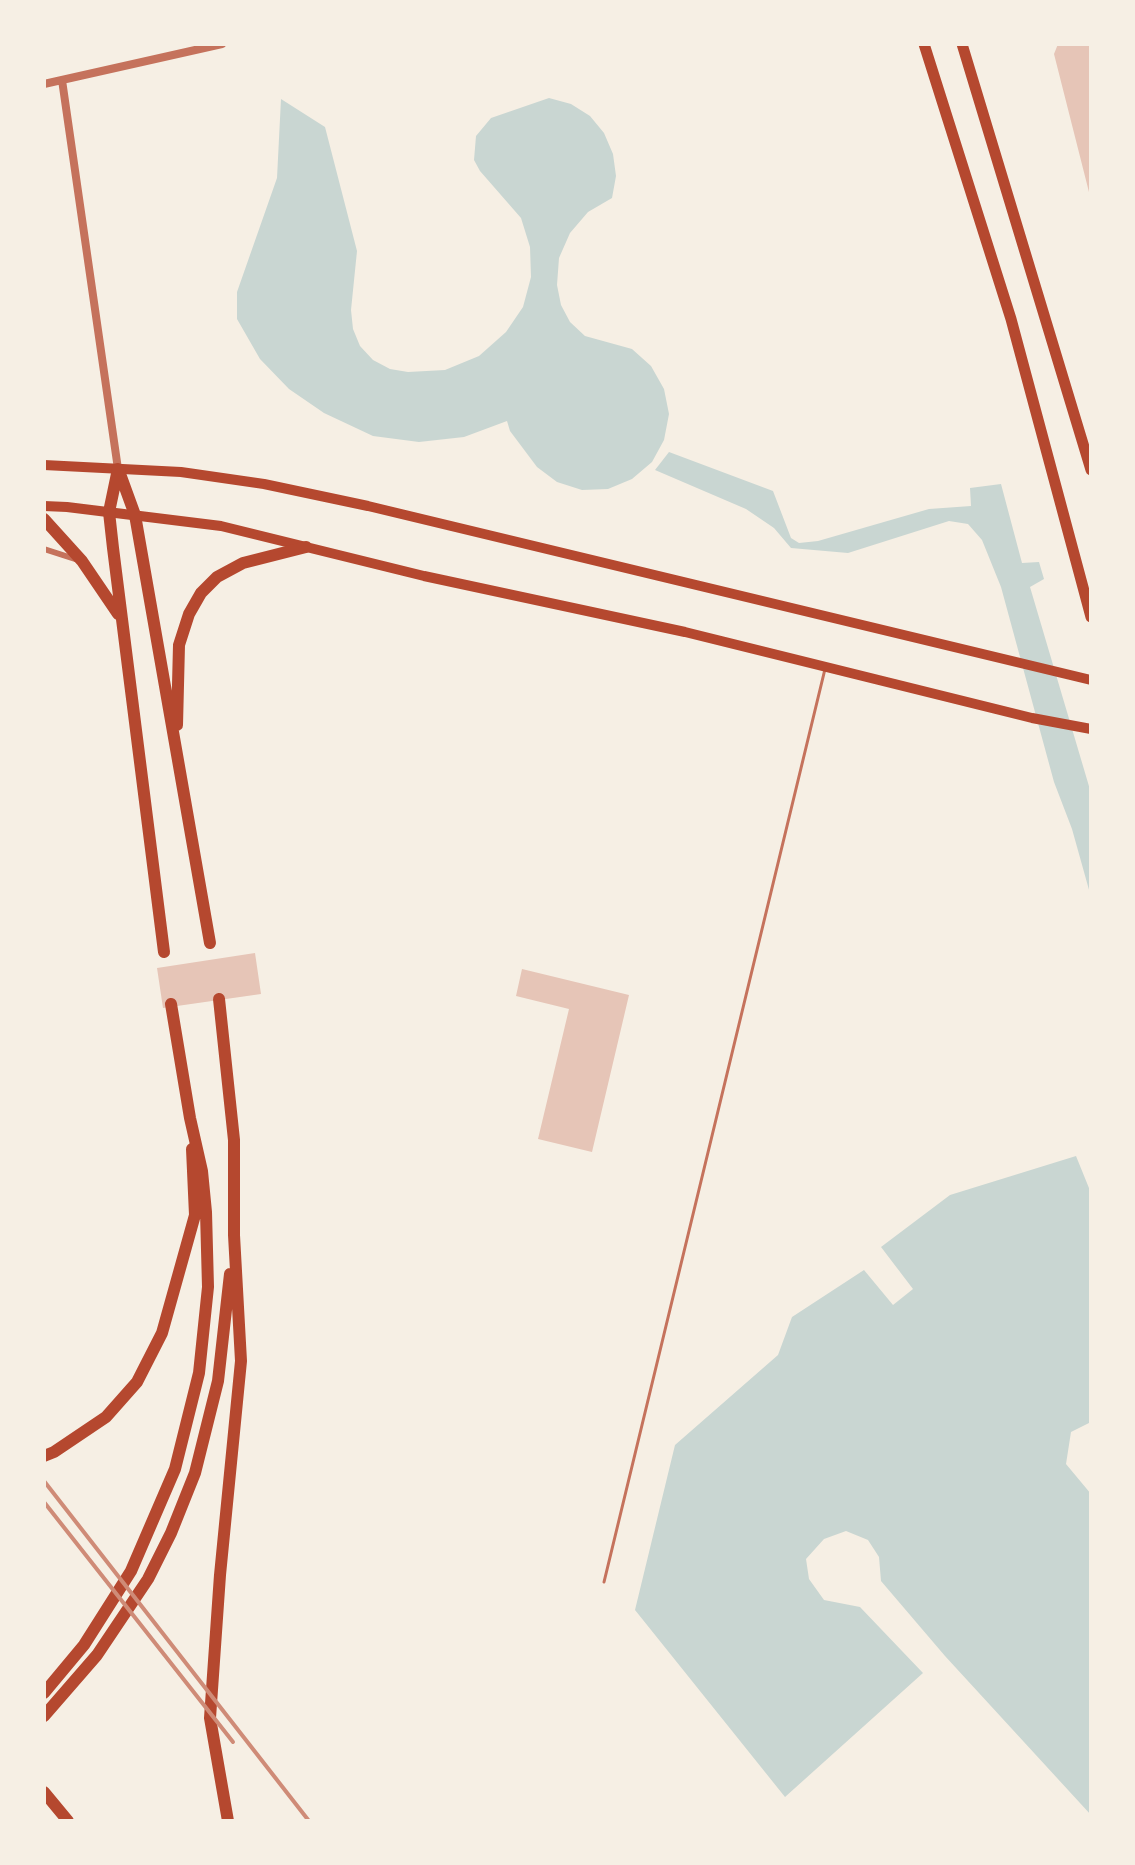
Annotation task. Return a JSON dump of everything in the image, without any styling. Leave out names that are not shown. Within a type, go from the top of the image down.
[{"type":"highway","points":[[924,44],[1011,319],[1091,617]]},
{"type":"highway","points":[[962,44],[1091,470]]},
{"type":"highway","points":[[118,469],[109,512],[164,952]]},
{"type":"highway","points":[[118,469],[135,515],[210,943]]},
{"type":"highway","points":[[44,519],[82,561],[122,619]]},
{"type":"highway","points":[[176,748],[179,645],[189,614],[201,593],[217,577],[243,563],[306,547]]},
{"type":"highway","points":[[219,999],[234,1140],[234,1235],[241,1361],[220,1575],[210,1718],[228,1821]]},
{"type":"highway","points":[[44,1693],[84,1645],[131,1571],[175,1469],[199,1373],[208,1287],[206,1212],[202,1171],[171,1004]]},
{"type":"highway","points":[[44,1456],[106,1417],[137,1382],[162,1333],[195,1215],[190,1118]]},
{"type":"highway","points":[[44,1716],[97,1655],[148,1579],[195,1473],[218,1381],[234,1235]]},
{"type":"highway","points":[[44,1792],[68,1821]]},
{"type":"main road","points":[[44,465],[181,472],[264,484],[368,506],[1091,680]]},
{"type":"main road","points":[[44,506],[221,526],[424,576],[826,665],[1032,718],[1091,729]]},
{"type":"street","points":[[44,83],[222,44]]},
{"type":"street","points":[[62,80],[118,469]]},
{"type":"street","points":[[44,549],[82,561]]},
{"type":"lane","points":[[604,1582],[826,665]]},
{"type":"shaded area","points":[[549,98],[571,104],[590,116],[604,133],[613,154],[616,176],[612,198],[588,212],[570,233],[559,258],[557,285],[561,305],[570,322],[585,336],[632,349],[651,366],[664,389],[669,414],[664,440],[652,462],[632,479],[608,489],[582,490],[557,482],[537,467],[510,431],[507,421],[464,437],[419,442],[373,436],[324,413],[289,389],[260,359],[237,319],[237,292],[277,178],[281,99],[325,127],[357,251],[351,310],[353,329],[360,346],[373,360],[390,369],[408,372],[445,370],[479,356],[506,332],[523,307],[531,277],[530,247],[521,218],[480,171],[474,160],[476,136],[491,118]]},
{"type":"shaded area","points":[[669,452],[773,491],[791,538],[799,543],[818,541],[929,509],[971,506],[970,488],[1001,484],[1022,563],[1039,562],[1044,579],[1030,587],[1091,793],[1091,897],[1072,829],[1054,782],[1001,587],[982,540],[968,524],[949,521],[848,553],[791,548],[774,528],[746,509],[655,470]]},
{"type":"shaded area","points":[[1076,1156],[1091,1193],[1091,1422],[1071,1432],[1066,1464],[1091,1494],[1091,1815],[945,1656],[881,1581],[879,1557],[868,1540],[846,1531],[824,1539],[806,1559],[809,1579],[824,1600],[860,1607],[923,1673],[785,1797],[635,1610],[675,1445],[778,1355],[792,1317],[864,1270],[893,1305],[913,1289],[881,1247],[950,1195]]},
{"type":"building","points":[[1058,44],[1091,44],[1091,200],[1054,54]]},
{"type":"building","points":[[255,953],[261,994],[163,1008],[157,968]]},
{"type":"building","points":[[522,969],[629,995],[592,1152],[538,1139],[569,1009],[516,996]]},
{"type":"railway","points":[[44,1481],[309,1821]]},
{"type":"railway","points":[[44,1502],[233,1742]]}]
